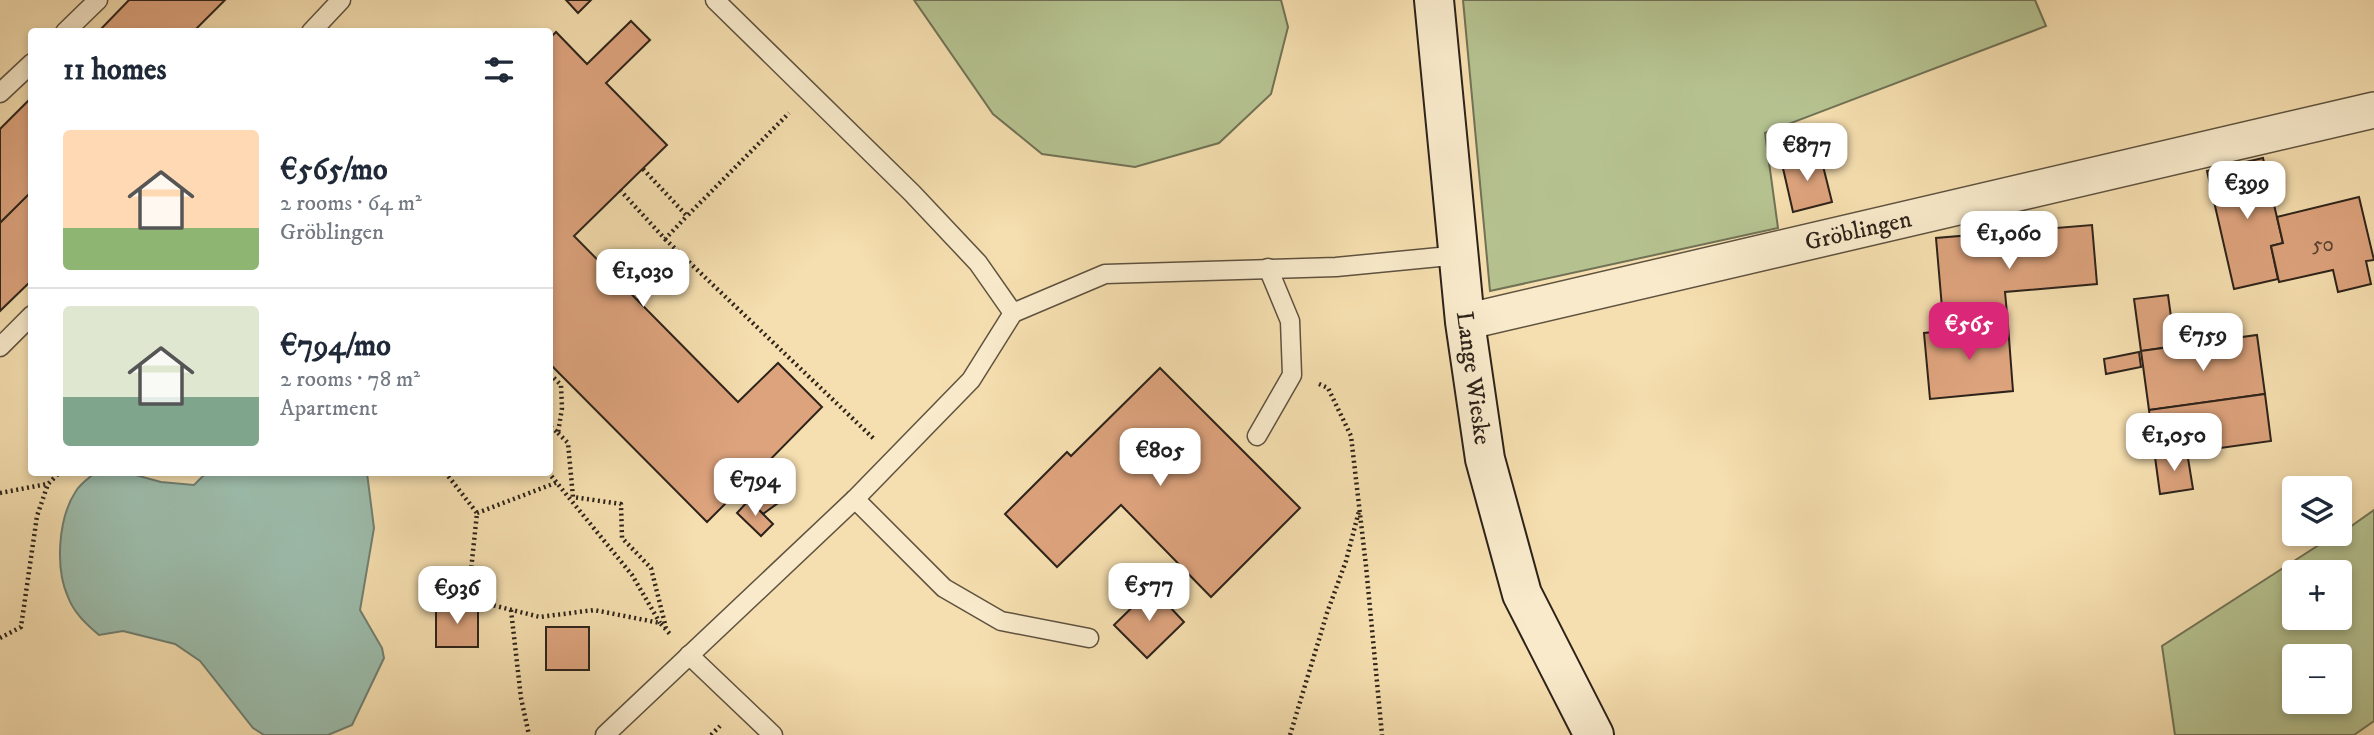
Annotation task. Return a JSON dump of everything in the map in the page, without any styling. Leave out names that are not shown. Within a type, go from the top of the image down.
[{"type":"street","name":"Lange Wieske","points":[[1434,0],[1465,322],[1485,459],[1521,594],[1594,735]]},
{"type":"street","name":"Gröblingen","points":[[1465,322],[2374,110]]},
{"type":"lane","points":[[69,28],[98,0]]},
{"type":"lane","points":[[315,28],[341,0]]},
{"type":"lane","points":[[715,0],[912,193],[978,262],[1013,313]]},
{"type":"lane","points":[[0,93],[28,67]]},
{"type":"lane","points":[[605,735],[855,499],[971,380],[1013,313],[1105,274],[1336,267],[1460,255]]},
{"type":"lane","points":[[1257,436],[1292,375],[1290,321],[1268,268]]},
{"type":"lane","points":[[0,347],[28,319]]},
{"type":"lane","points":[[855,499],[944,588],[1001,621],[1089,638]]},
{"type":"lane","points":[[690,655],[773,735]]},
{"type":"path","points":[[665,239],[808,93]]},
{"type":"path","points":[[642,169],[687,216]]},
{"type":"path","points":[[620,190],[665,239],[895,458]]},
{"type":"path","points":[[638,301],[681,254]]},
{"type":"path","points":[[1292,375],[1328,387],[1351,436],[1382,735]]},
{"type":"path","points":[[553,377],[561,385],[562,408],[558,433]]},
{"type":"path","points":[[553,429],[568,443],[573,497],[621,504],[622,538],[651,568],[666,629]]},
{"type":"path","points":[[0,638],[21,627],[37,516],[48,484],[56,476]]},
{"type":"path","points":[[448,476],[477,513],[468,600],[540,617],[594,610],[660,623]]},
{"type":"path","points":[[552,476],[632,575],[660,623],[690,655]]},
{"type":"path","points":[[477,513],[558,482]]},
{"type":"path","points":[[0,494],[48,484]]},
{"type":"path","points":[[1290,735],[1327,613],[1346,561],[1360,507]]},
{"type":"path","points":[[511,610],[521,698],[529,735]]},
{"type":"green space","points":[[914,0],[1281,0],[1288,27],[1271,94],[1219,143],[1135,167],[1042,154],[993,114]]},
{"type":"green space","points":[[1463,0],[2035,0],[2046,26],[1765,133],[1778,228],[1490,291]]},
{"type":"green space","points":[[2374,510],[2374,721],[2354,735],[2175,735],[2162,646],[2282,569],[2282,630],[2352,630],[2352,560],[2296,560],[2317,546],[2352,546],[2352,526]]},
{"type":"shaded area","points":[[91,476],[139,476],[161,482],[194,485],[203,476],[367,476],[374,528],[360,610],[382,648],[384,658],[352,725],[328,735],[264,735],[253,728],[200,661],[175,644],[123,631],[99,635],[74,608],[61,572],[60,543],[65,515],[80,486]]},
{"type":"building","points":[[129,0],[225,0],[197,28],[102,28]]},
{"type":"building","points":[[566,0],[591,0],[578,13]]},
{"type":"building","points":[[631,21],[650,40],[606,83],[667,145],[574,236],[738,402],[778,363],[822,407],[753,477],[778,503],[763,514],[739,490],[707,522],[553,367],[553,35],[556,32],[587,64]]},
{"type":"building","points":[[28,101],[28,196],[0,223],[0,129]]},
{"type":"building","points":[[1820,154],[1832,202],[1793,212],[1782,164]]},
{"type":"building","points":[[2263,158],[2283,243],[2271,246],[2278,279],[2234,289],[2207,171]]},
{"type":"building","points":[[28,195],[28,284],[0,311],[0,223]]},
{"type":"building","points":[[2359,197],[2374,260],[2366,261],[2371,284],[2338,292],[2333,270],[2279,282],[2271,246],[2283,243],[2277,217]]},
{"type":"building","points":[[2092,225],[2097,284],[2005,292],[2008,325],[1944,331],[1936,238]]},
{"type":"building","points":[[2168,295],[2175,346],[2141,351],[2134,299]]},
{"type":"building","points":[[2008,325],[2013,391],[1930,399],[1924,333]]},
{"type":"building","points":[[2257,335],[2265,394],[2149,410],[2141,351]]},
{"type":"building","points":[[2139,352],[2141,367],[2106,374],[2104,359]]},
{"type":"building","points":[[1160,368],[1300,508],[1211,597],[1121,505],[1057,567],[1005,514],[1067,452],[1071,456]]},
{"type":"building","points":[[2265,394],[2271,441],[2155,457],[2149,410]]},
{"type":"building","points":[[2187,452],[2193,489],[2160,494],[2155,457]]},
{"type":"building","points":[[749,500],[773,524],[761,536],[737,513]]},
{"type":"building","points":[[1152,588],[1184,622],[1147,658],[1114,625]]},
{"type":"building","points":[[436,605],[478,605],[478,647],[436,647]]},
{"type":"building","points":[[546,627],[589,627],[589,670],[546,670]]}]
